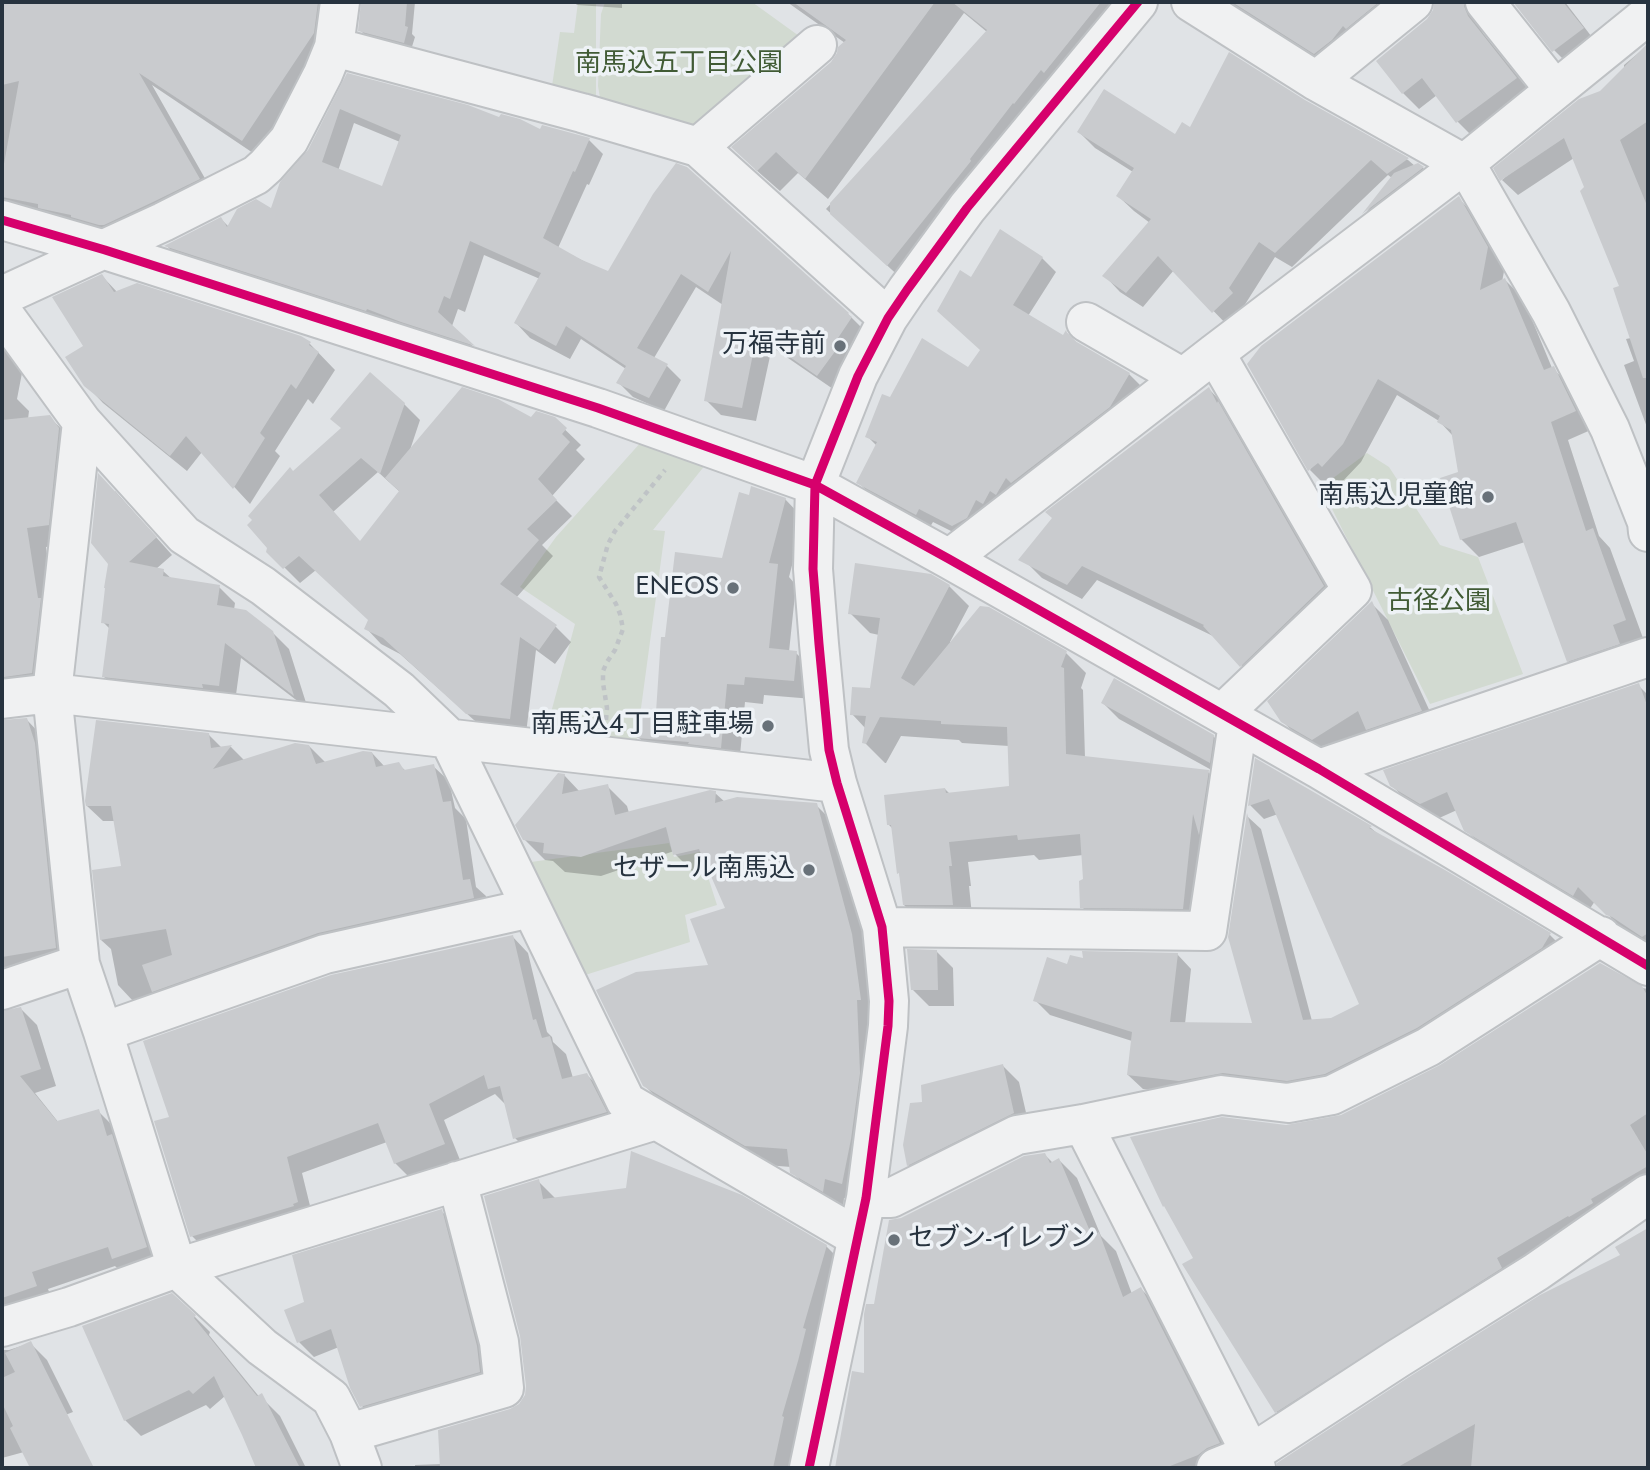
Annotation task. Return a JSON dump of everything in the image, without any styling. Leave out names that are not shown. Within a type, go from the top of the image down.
[{"type":"street","points":[[2,296],[104,250],[256,174],[266,166],[289,140],[323,74],[334,47],[340,2]]},
{"type":"street","points":[[809,1468],[866,1198],[889,1001],[882,927],[829,750],[813,569],[815,485],[858,376],[888,318],[967,208],[1139,2]]},
{"type":"street","points":[[1191,2],[1316,80],[1464,164],[1551,312],[1611,429],[1647,522],[1648,532]]},
{"type":"street","points":[[1316,80],[1413,2]]},
{"type":"street","points":[[1485,2],[1555,90]]},
{"type":"street","points":[[949,559],[1464,164],[1648,15]]},
{"type":"street","points":[[698,147],[817,45]]},
{"type":"street","points":[[334,47],[698,147],[888,318]]},
{"type":"street","points":[[2,220],[598,408],[815,485],[1319,769],[1648,966]]},
{"type":"street","points":[[2,313],[82,422],[184,535],[263,586],[399,690],[448,737],[626,1102],[857,1237]]},
{"type":"street","points":[[1086,322],[1183,379]]},
{"type":"street","points":[[882,927],[1207,931],[1230,718],[1352,590],[1215,353]]},
{"type":"street","points":[[82,422],[52,692],[80,964],[177,1268],[262,1347],[331,1398],[349,1433],[362,1468]]},
{"type":"street","points":[[1319,769],[1648,657]]},
{"type":"street","points":[[2,699],[52,692],[837,783]]},
{"type":"street","points":[[103,1032],[325,954],[531,908]]},
{"type":"street","points":[[866,1198],[891,1198],[1017,1135],[1222,1095],[1288,1103],[1332,1095],[1428,1047],[1601,936]]},
{"type":"street","points":[[2,990],[80,964]]},
{"type":"street","points":[[2,1327],[69,1307],[177,1268],[656,1120]]},
{"type":"street","points":[[1083,1124],[1253,1461]]},
{"type":"street","points":[[349,1433],[504,1388],[499,1342],[457,1181]]},
{"type":"street","points":[[1216,1468],[1253,1461],[1409,1352],[1536,1272],[1648,1194]]},
{"type":"path","points":[[603,755],[607,708],[603,671],[623,629],[616,604],[599,578],[608,544],[615,531],[691,441]]},
{"type":"green space","points":[[578,2],[596,3],[596,99],[552,86],[560,32],[574,33]]},
{"type":"green space","name":"南馬込五丁目公園","points":[[605,2],[752,2],[806,41],[690,137],[601,104],[598,86],[601,14]]},
{"type":"green space","points":[[642,441],[706,464],[653,530],[665,531],[636,745],[546,731],[575,624],[520,587],[556,537]]},
{"type":"green space","name":"古径公園","points":[[1367,453],[1389,467],[1440,545],[1478,557],[1523,674],[1430,704],[1321,487]]},
{"type":"green space","points":[[669,843],[674,857],[700,852],[717,905],[685,915],[690,942],[582,976],[531,862]]},
{"type":"building","points":[[2,2],[318,2],[314,33],[242,141],[139,73],[200,179],[99,225],[71,215],[38,208],[38,204],[2,197],[2,175],[19,81],[2,85]]},
{"type":"building","points":[[361,2],[407,2],[405,26],[408,27],[404,43],[358,31]]},
{"type":"building","points":[[793,2],[935,2],[805,179],[776,152],[757,171],[731,147],[831,62],[838,47],[846,40]]},
{"type":"building","points":[[952,2],[1101,2],[1044,73],[1041,70],[1013,103],[971,161],[887,266],[830,214],[830,203],[987,30]]},
{"type":"building","points":[[1232,2],[1379,2],[1346,29],[1343,26],[1332,40],[1314,54]]},
{"type":"building","points":[[1434,2],[1464,2],[1468,16],[1517,78],[1456,123],[1422,78],[1402,94],[1376,61],[1427,19],[1433,10]]},
{"type":"building","points":[[1513,2],[1563,2],[1584,28],[1552,52]]},
{"type":"building","points":[[1648,43],[1648,121],[1620,140],[1648,208],[1648,378],[1643,378],[1613,288],[1619,286],[1580,191],[1584,187],[1564,138],[1500,181],[1493,168],[1579,99],[1600,91]]},
{"type":"building","points":[[1229,52],[1305,100],[1409,158],[1387,174],[1371,160],[1275,253],[1259,242],[1229,288],[1233,293],[1212,313],[1158,256],[1126,293],[1102,276],[1151,219],[1116,196],[1134,168],[1077,132],[1104,89],[1175,134],[1182,122],[1190,127]]},
{"type":"building","points":[[347,73],[468,105],[499,117],[501,114],[520,119],[540,129],[542,125],[590,138],[543,238],[608,271],[653,194],[676,163],[687,167],[852,317],[832,347],[836,350],[817,376],[757,334],[742,408],[704,401],[731,251],[708,292],[681,274],[637,348],[668,364],[649,398],[616,383],[626,366],[566,326],[556,346],[514,323],[541,273],[470,241],[450,299],[444,296],[438,312],[475,346],[367,309],[366,311],[164,246],[221,217],[227,227],[237,209],[256,199],[271,208],[280,182],[308,150]],"holes":[[[340,109],[401,135],[382,186],[322,162]]]},
{"type":"building","points":[[1418,163],[1424,167],[1362,214],[1394,173]]},
{"type":"building","points":[[1459,196],[1488,247],[1480,290],[1505,278],[1544,370],[1554,366],[1576,411],[1551,422],[1586,531],[1593,528],[1626,620],[1613,625],[1620,644],[1567,662],[1516,522],[1460,540],[1440,478],[1458,472],[1451,430],[1437,422],[1440,416],[1378,379],[1343,444],[1322,467],[1318,463],[1308,471],[1247,364],[1261,346]]},
{"type":"building","points":[[1000,229],[1043,257],[1013,305],[1063,335],[1066,330],[1075,341],[1130,373],[1110,407],[1011,483],[1006,478],[996,495],[990,491],[983,504],[976,500],[967,518],[952,526],[919,509],[916,515],[856,483],[877,442],[865,437],[882,394],[890,397],[922,338],[968,367],[980,350],[937,311],[960,270],[971,277]]},
{"type":"building","points":[[102,274],[114,292],[137,283],[301,336],[311,342],[309,345],[319,352],[296,389],[291,384],[260,433],[265,438],[233,489],[186,436],[170,456],[84,386],[65,357],[83,346],[52,297]]},
{"type":"building","points":[[370,372],[405,403],[380,474],[361,458],[319,495],[360,541],[399,491],[385,478],[462,387],[498,399],[531,417],[536,411],[555,417],[567,428],[562,434],[570,442],[538,479],[557,500],[527,529],[539,540],[500,584],[557,625],[539,650],[520,637],[510,719],[466,714],[383,638],[364,629],[368,620],[299,556],[283,569],[266,552],[267,548],[247,525],[252,520],[248,516],[290,467],[293,471],[341,428],[330,419]]},
{"type":"building","points":[[1209,387],[1324,586],[1240,667],[1204,625],[1082,566],[1067,585],[1018,560],[1052,518],[1045,512]]},
{"type":"building","points":[[50,415],[59,428],[49,525],[27,528],[38,598],[41,598],[32,673],[4,677],[2,420]]},
{"type":"building","points":[[98,473],[157,537],[129,562],[164,569],[163,576],[220,585],[217,605],[246,610],[273,631],[294,696],[225,643],[219,686],[202,684],[203,688],[102,677],[109,624],[101,623],[108,564],[91,543]]},
{"type":"building","points":[[751,486],[786,498],[769,563],[778,564],[769,648],[797,651],[794,681],[745,677],[744,685],[727,684],[721,748],[688,744],[689,742],[637,738],[638,711],[656,712],[661,637],[665,637],[675,552],[722,558],[739,492],[749,495]]},
{"type":"building","points":[[855,563],[931,574],[950,585],[901,678],[914,686],[980,606],[989,607],[1067,651],[1061,667],[1064,668],[1066,754],[1209,770],[1199,835],[1193,814],[1183,909],[1080,908],[1079,881],[1083,879],[1080,834],[1018,840],[1017,835],[949,842],[953,905],[903,905],[891,825],[887,825],[884,795],[945,788],[946,793],[1009,786],[1007,727],[941,724],[941,721],[880,717],[866,744],[862,743],[866,716],[850,715],[852,687],[870,688],[880,618],[848,614]]},
{"type":"building","points":[[1372,601],[1422,711],[1366,730],[1358,711],[1312,740],[1281,722],[1267,701]]},
{"type":"building","points":[[1114,678],[1214,735],[1210,763],[1101,703]]},
{"type":"building","points":[[1639,683],[1648,708],[1648,933],[1642,937],[1606,915],[1578,887],[1573,896],[1464,831],[1447,792],[1420,804],[1390,786],[1383,770]]},
{"type":"building","points":[[27,718],[35,743],[56,948],[2,957],[2,720]]},
{"type":"building","points":[[96,720],[209,733],[211,748],[232,745],[213,769],[295,743],[309,745],[316,764],[363,751],[372,752],[376,767],[399,762],[404,770],[434,764],[443,802],[451,801],[463,880],[470,879],[474,898],[318,933],[152,992],[142,965],[172,955],[166,929],[100,940],[92,870],[121,866],[111,806],[86,806],[85,801]]},
{"type":"building","points":[[1255,758],[1372,826],[1369,828],[1551,933],[1542,948],[1417,1028],[1325,1074],[1287,1081],[1223,1073],[1179,1081],[1127,1075],[1132,1032],[1033,1001],[1047,957],[1067,964],[1070,955],[1083,958],[1082,951],[1178,953],[1170,1022],[1252,1023],[1228,937],[1247,813],[1303,1020],[1331,1018],[1359,1004],[1269,799],[1248,806]]},
{"type":"building","points":[[558,773],[565,774],[562,794],[608,784],[615,815],[710,790],[716,791],[715,803],[737,797],[817,803],[852,934],[861,1000],[857,1000],[860,1073],[842,1184],[825,1179],[823,1192],[790,1173],[787,1149],[745,1146],[643,1086],[596,990],[636,972],[708,965],[690,919],[725,908],[699,849],[673,855],[666,827],[581,857],[543,853],[544,843],[523,840],[515,825]]},
{"type":"building","points":[[513,935],[533,1020],[536,1019],[542,1038],[550,1036],[562,1079],[587,1073],[607,1112],[513,1139],[500,1086],[488,1089],[484,1075],[429,1104],[445,1144],[394,1164],[378,1123],[287,1157],[298,1202],[293,1204],[294,1206],[190,1237],[154,1121],[169,1117],[143,1041],[331,975]]},
{"type":"building","points":[[907,949],[937,950],[938,990],[911,990]]},
{"type":"building","points":[[1600,963],[1642,986],[1648,997],[1648,1113],[1630,1125],[1648,1155],[1648,1166],[1591,1199],[1593,1203],[1497,1258],[1502,1268],[1275,1413],[1182,1264],[1193,1258],[1163,1207],[1130,1137],[1222,1117],[1286,1125],[1341,1115],[1440,1065]]},
{"type":"building","points":[[21,1007],[41,1069],[20,1076],[57,1121],[99,1109],[107,1136],[112,1134],[147,1247],[112,1259],[108,1247],[32,1272],[37,1286],[2,1298],[2,1011]]},
{"type":"building","points":[[1003,1064],[1014,1113],[907,1166],[903,1145],[910,1103],[922,1102],[921,1085]]},
{"type":"building","points":[[631,1151],[742,1195],[827,1245],[803,1328],[806,1329],[782,1416],[784,1417],[773,1468],[440,1468],[438,1430],[510,1409],[519,1404],[525,1395],[520,1336],[484,1196],[539,1179],[543,1199],[626,1188]]},
{"type":"building","points":[[1045,1153],[1050,1163],[1059,1158],[1092,1236],[1099,1232],[1123,1297],[1141,1287],[1220,1443],[1165,1468],[835,1468],[852,1371],[864,1373],[864,1314],[866,1304],[874,1304],[889,1220],[901,1218],[1024,1156]]},
{"type":"building","points":[[442,1209],[477,1346],[480,1372],[360,1407],[350,1388],[331,1329],[297,1343],[284,1310],[304,1302],[292,1255]]},
{"type":"building","points":[[1648,1228],[1648,1468],[1471,1468],[1475,1424],[1396,1468],[1277,1468],[1277,1463],[1540,1295],[1620,1255],[1615,1247]]},
{"type":"building","points":[[172,1293],[196,1315],[194,1318],[257,1396],[262,1393],[300,1468],[256,1468],[214,1376],[193,1394],[189,1390],[124,1421],[82,1326]]},
{"type":"building","points":[[31,1341],[94,1468],[30,1468],[10,1428],[13,1426],[2,1403],[2,1378],[15,1372],[5,1353]]},
{"type":"cycle path","points":[[809,1468],[866,1198],[889,1001],[882,927],[829,750],[813,569],[815,485],[858,376],[888,318],[967,208],[1138,2]]},
{"type":"cycle path","points":[[2,220],[105,250],[598,408],[815,485],[1319,769],[1648,966]]},
{"type":"place","name":"万福寺前","points":[[840,346]]},
{"type":"place","name":"南馬込児童館","points":[[1488,497]]},
{"type":"place","name":"ENEOS","points":[[733,588]]},
{"type":"place","name":"南馬込4丁目駐車場","points":[[768,726]]},
{"type":"place","name":"セザール南馬込","points":[[809,870]]},
{"type":"place","name":"セブン-イレブン","points":[[894,1240]]}]
